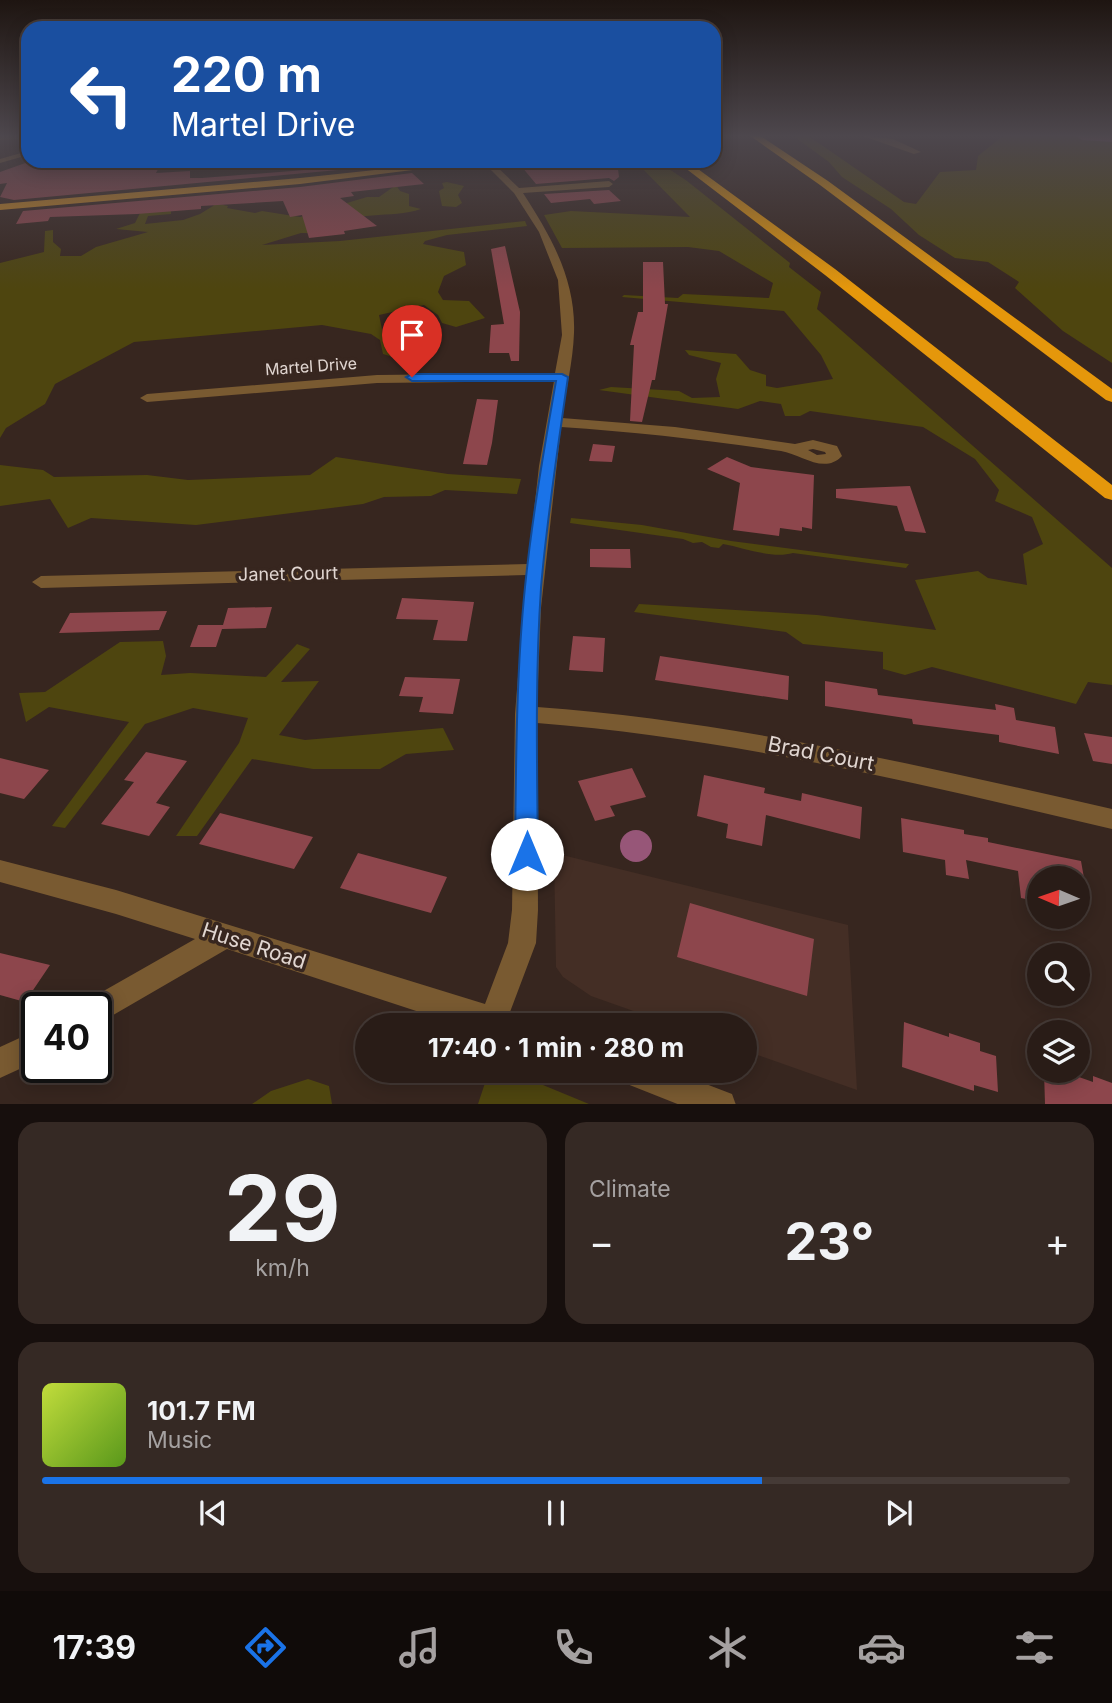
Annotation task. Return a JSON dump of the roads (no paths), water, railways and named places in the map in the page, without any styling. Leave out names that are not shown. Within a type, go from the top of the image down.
[{"type":"highway","points":[[717,187],[831,272],[893,324],[1112,494]]},
{"type":"highway","points":[[829,187],[1112,397]]},
{"type":"main road","points":[[0,207],[205,187]]},
{"type":"street","points":[[503,1013],[522,943],[526,910],[526,714],[535,569],[568,335],[567,295],[544,232],[512,187]]},
{"type":"street","points":[[517,191],[576,187]]},
{"type":"street","name":"Martel Drive","points":[[147,398],[377,379],[562,377]]},
{"type":"street","points":[[555,422],[675,431],[795,449]]},
{"type":"street","name":"Janet Court","points":[[41,582],[535,569]]},
{"type":"street","name":"Brad Court","points":[[526,714],[635,721],[721,734],[1112,818]]},
{"type":"street","name":"Huse Road","points":[[0,871],[116,902],[468,1013]]},
{"type":"street","points":[[112,1002],[225,936]]},
{"type":"street","points":[[0,1063],[21,1053]]},
{"type":"street","points":[[665,1083],[721,1104]]}]
